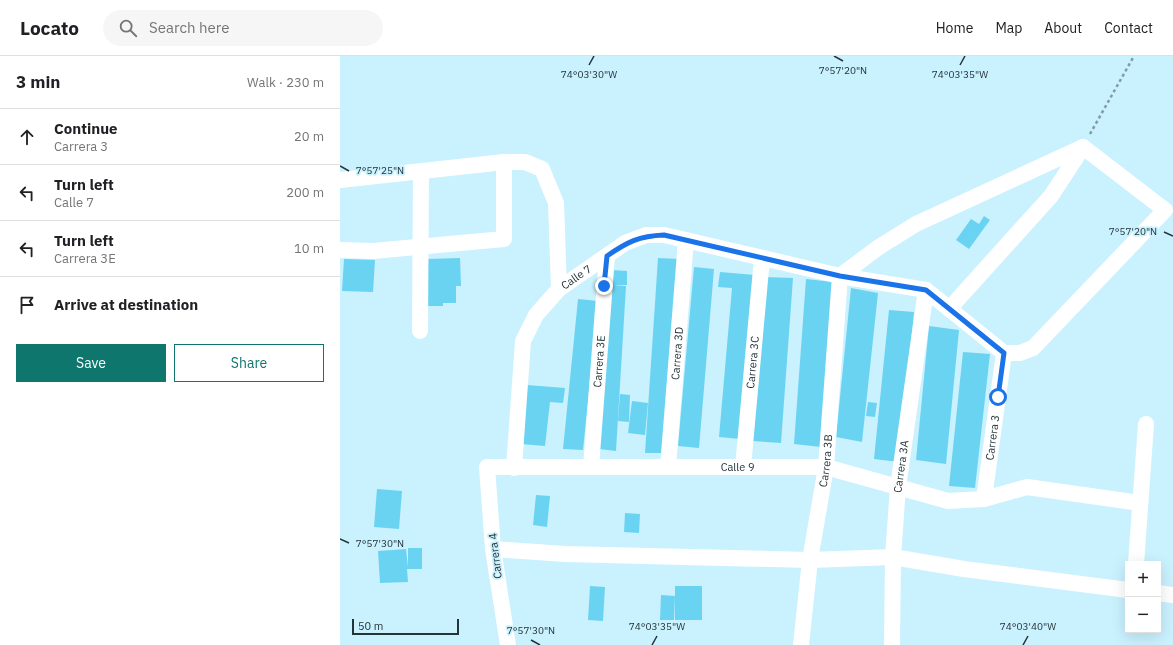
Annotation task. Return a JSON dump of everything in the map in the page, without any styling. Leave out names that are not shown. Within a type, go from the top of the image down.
[{"type":"street","points":[[840,276],[879,246],[916,224],[1083,146]]},
{"type":"street","points":[[949,309],[1051,196],[1083,146]]},
{"type":"street","points":[[926,290],[1004,353],[1020,353],[1033,348],[1165,210],[1083,146]]},
{"type":"street","points":[[340,250],[373,251],[504,238],[504,162]]},
{"type":"street","points":[[340,180],[504,162],[525,162],[542,169],[556,203],[559,289]]},
{"type":"street","points":[[420,331],[422,247],[421,171]]},
{"type":"street","name":"Calle 7","points":[[514,468],[523,341],[536,315],[559,289],[625,243],[646,235],[664,235],[840,276],[926,290]]},
{"type":"street","name":"Carrera 3D","points":[[668,468],[686,240]]},
{"type":"street","name":"Carrera 3E","points":[[591,467],[607,256]]},
{"type":"street","name":"Carrera 3C","points":[[742,467],[762,258]]},
{"type":"street","name":"Carrera 3B","points":[[801,645],[810,560],[826,467],[840,276]]},
{"type":"street","name":"Carrera 3A","points":[[892,645],[893,557],[898,487],[926,290]]},
{"type":"street","name":"Carrera 3","points":[[984,499],[1004,353]]},
{"type":"street","points":[[1136,561],[1146,424]]},
{"type":"street","name":"Calle 9","points":[[487,467],[826,467],[948,501],[984,499],[1027,487],[1140,503]]},
{"type":"street","name":"Carrera 4","points":[[487,467],[493,549],[508,645]]},
{"type":"street","points":[[493,549],[565,554],[810,560],[893,557],[964,569],[1125,590]]},
{"type":"street","points":[[1161,593],[1173,595]]},
{"type":"path","points":[[1083,146],[1134,56]]},
{"type":"building","points":[[984,216],[990,220],[969,249],[956,240],[971,219],[979,224]]},
{"type":"building","points":[[460,258],[461,286],[456,286],[456,303],[443,303],[443,306],[427,306],[426,259]]},
{"type":"building","points":[[658,258],[680,259],[667,453],[645,453]]},
{"type":"building","points":[[344,259],[375,260],[373,292],[342,291]]},
{"type":"building","points":[[694,267],[714,269],[699,448],[678,446]]},
{"type":"building","points":[[611,270],[627,271],[627,285],[613,285],[626,286],[616,451],[599,449]]},
{"type":"building","points":[[720,272],[755,275],[740,439],[719,437],[732,288],[718,287]]},
{"type":"building","points":[[764,277],[793,278],[781,443],[752,441]]},
{"type":"building","points":[[806,279],[833,282],[821,447],[794,444]]},
{"type":"building","points":[[851,288],[878,293],[862,442],[836,437]]},
{"type":"building","points":[[578,299],[598,301],[583,450],[563,449]]},
{"type":"building","points":[[889,310],[914,312],[899,462],[874,459]]},
{"type":"building","points":[[929,326],[959,330],[946,464],[916,460]]},
{"type":"building","points":[[963,352],[990,354],[975,488],[949,486]]},
{"type":"building","points":[[527,385],[565,388],[563,403],[550,402],[545,446],[521,444]]},
{"type":"building","points":[[620,394],[630,395],[629,422],[618,421]]},
{"type":"building","points":[[632,401],[648,403],[645,435],[628,433]]},
{"type":"building","points":[[868,402],[877,403],[875,417],[866,416]]},
{"type":"building","points":[[377,489],[402,491],[399,529],[374,527]]},
{"type":"building","points":[[536,495],[550,496],[547,527],[533,525]]},
{"type":"building","points":[[625,513],[640,514],[639,533],[624,532]]},
{"type":"building","points":[[408,548],[422,548],[422,569],[407,569],[408,582],[380,583],[378,551],[406,549],[408,567]]},
{"type":"building","points":[[590,586],[605,587],[603,621],[588,620]]},
{"type":"building","points":[[675,586],[702,586],[702,620],[675,620]]},
{"type":"building","points":[[661,595],[675,596],[674,620],[660,620]]},
{"type":"route","points":[[604,286],[607,256],[625,243],[646,235],[664,235],[840,276],[926,290],[1004,353],[998,397]]}]
